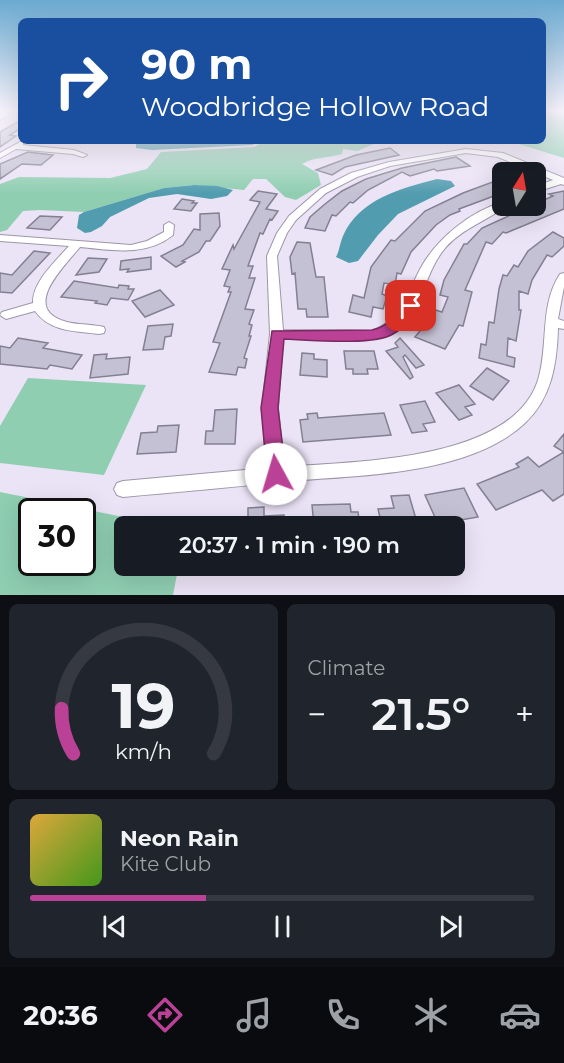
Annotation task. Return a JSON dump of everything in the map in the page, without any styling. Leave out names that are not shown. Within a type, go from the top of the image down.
[{"type":"street","points":[[0,156],[19,144]]},
{"type":"street","points":[[15,147],[74,152],[83,155]]},
{"type":"street","points":[[276,474],[270,408],[277,334],[272,265],[274,249],[292,218],[308,202],[338,182],[389,164],[477,151],[509,158],[563,181]]},
{"type":"street","points":[[546,186],[563,181]]},
{"type":"street","points":[[277,334],[372,335],[387,332],[398,324],[411,306],[427,267],[451,235],[463,225],[492,210]]},
{"type":"street","points":[[0,238],[141,247],[163,238],[169,233],[169,225]]},
{"type":"street","points":[[78,243],[39,294],[38,306],[43,314],[52,321],[99,330]]},
{"type":"street","points":[[123,489],[410,463],[441,458],[471,449],[497,436],[531,408],[543,386],[557,341],[556,288],[564,276]]},
{"type":"street","points":[[6,315],[38,306]]},
{"type":"green space","points":[[546,139],[564,139],[564,158],[519,144],[546,144]]},
{"type":"green space","points":[[259,144],[374,144],[357,151],[343,149],[342,154],[302,164],[318,173],[321,185],[296,200],[285,197],[266,179],[253,179],[244,190],[193,185],[164,188],[84,212],[23,211],[7,230],[0,232],[0,184],[19,177],[110,178],[147,169],[161,152],[255,147]]},
{"type":"green space","points":[[28,378],[146,385],[104,475],[0,463],[0,426]]},
{"type":"green space","points":[[0,492],[30,498],[18,498],[18,576],[96,576],[96,511],[118,516],[114,516],[114,576],[177,576],[173,595],[0,595]]},
{"type":"water","points":[[136,144],[254,144],[152,150],[136,148]]},
{"type":"water","points":[[437,179],[451,181],[455,186],[398,214],[358,261],[349,263],[336,257],[350,223],[371,204],[396,191]]},
{"type":"water","points":[[194,185],[217,186],[233,190],[227,196],[211,199],[177,194],[149,198],[110,217],[102,226],[91,232],[85,233],[77,228],[79,215],[84,212],[164,188]]},
{"type":"building","points":[[0,139],[12,139],[0,147]]},
{"type":"building","points":[[390,148],[399,155],[345,167],[332,175],[316,170],[356,155]]},
{"type":"building","points":[[28,152],[53,155],[41,165],[22,164],[0,179],[0,164]]},
{"type":"building","points":[[456,157],[470,166],[437,171],[434,169],[410,176],[402,172],[368,190],[353,203],[350,202],[336,216],[332,215],[325,231],[305,228],[310,217],[325,204],[342,191],[366,179],[402,168]]},
{"type":"building","points":[[492,182],[492,197],[459,209],[460,211],[436,225],[411,252],[401,274],[397,273],[395,285],[384,283],[382,294],[387,296],[383,309],[373,307],[371,317],[349,312],[353,295],[364,298],[371,267],[391,240],[395,241],[425,211]]},
{"type":"building","points":[[258,191],[277,194],[266,209],[278,211],[272,220],[270,219],[263,234],[260,233],[248,266],[253,266],[249,278],[255,278],[245,309],[254,310],[249,324],[252,325],[249,336],[251,336],[244,358],[247,359],[245,368],[238,367],[236,375],[209,372],[220,343],[213,342],[231,292],[228,292],[230,287],[224,286],[230,270],[222,269],[233,245],[234,249],[260,202],[250,200]]},
{"type":"building","points":[[564,191],[564,209],[506,233],[503,232],[492,244],[486,242],[465,290],[472,292],[463,326],[459,325],[445,349],[415,337],[425,325],[432,309],[442,312],[448,297],[440,295],[444,280],[464,244],[467,244],[482,228],[509,216],[546,216],[546,199],[553,196],[549,194]]},
{"type":"building","points":[[182,199],[197,203],[191,211],[174,209]]},
{"type":"building","points":[[219,213],[220,226],[199,252],[176,267],[161,256],[183,245],[194,229],[200,230],[200,214]]},
{"type":"building","points":[[40,216],[62,217],[50,230],[27,228]]},
{"type":"building","points":[[553,232],[564,238],[564,246],[552,257],[547,255],[532,280],[528,294],[519,291],[519,310],[521,310],[516,341],[508,338],[507,356],[515,358],[514,367],[479,358],[481,344],[486,345],[489,322],[494,323],[503,275],[507,276],[514,265],[518,267],[528,251]]},
{"type":"building","points":[[297,242],[310,243],[316,277],[324,277],[328,317],[307,317],[306,309],[298,309],[295,273],[292,274],[290,257]]},
{"type":"building","points":[[34,251],[50,253],[12,293],[0,292],[0,273],[12,275]]},
{"type":"building","points":[[151,257],[151,269],[127,272],[129,269],[120,270],[121,261]]},
{"type":"building","points":[[88,258],[107,259],[99,272],[76,275]]},
{"type":"building","points":[[74,281],[118,288],[119,285],[129,286],[128,289],[134,289],[128,300],[111,298],[107,305],[95,303],[97,301],[61,297]]},
{"type":"building","points":[[160,290],[174,305],[145,317],[132,301]]},
{"type":"building","points":[[173,324],[171,336],[165,337],[163,349],[143,350],[148,326]]},
{"type":"building","points":[[18,338],[48,343],[43,348],[82,355],[72,369],[50,365],[47,369],[0,364],[0,346],[10,348]]},
{"type":"building","points":[[400,338],[424,365],[416,368],[405,355],[403,357],[413,377],[410,379],[386,351],[398,347],[395,343]]},
{"type":"building","points":[[344,351],[374,351],[378,369],[367,369],[368,374],[353,374],[353,369],[346,369]]},
{"type":"building","points":[[302,353],[314,354],[314,359],[327,360],[327,377],[300,375]]},
{"type":"building","points":[[107,354],[106,359],[130,357],[128,374],[90,378],[94,355]]},
{"type":"building","points":[[487,368],[509,381],[493,400],[470,386]]},
{"type":"building","points":[[459,385],[475,404],[465,407],[472,415],[459,420],[436,393]]},
{"type":"building","points":[[425,401],[435,422],[423,424],[427,431],[412,433],[400,405]]},
{"type":"building","points":[[237,409],[235,444],[205,444],[206,431],[213,431],[215,410]]},
{"type":"building","points":[[317,413],[318,418],[384,413],[391,435],[303,442],[300,420],[308,419],[307,414]]},
{"type":"building","points":[[179,425],[176,452],[137,454],[141,433],[157,432],[158,426]]},
{"type":"building","points":[[564,434],[564,452],[554,446]]},
{"type":"building","points":[[564,452],[564,494],[553,501],[542,490],[496,510],[477,484],[519,467],[516,464],[528,457],[539,467]]},
{"type":"building","points":[[464,488],[478,517],[465,519],[465,516],[434,516],[425,495]]},
{"type":"building","points":[[409,495],[415,516],[380,516],[378,509],[394,508],[391,496]]},
{"type":"building","points":[[350,504],[351,512],[358,512],[359,516],[313,516],[312,505]]},
{"type":"building","points":[[264,507],[264,516],[248,516],[248,508]]},
{"type":"route","points":[[276,474],[270,386],[277,334],[372,335],[387,332],[398,324],[411,306]]}]
